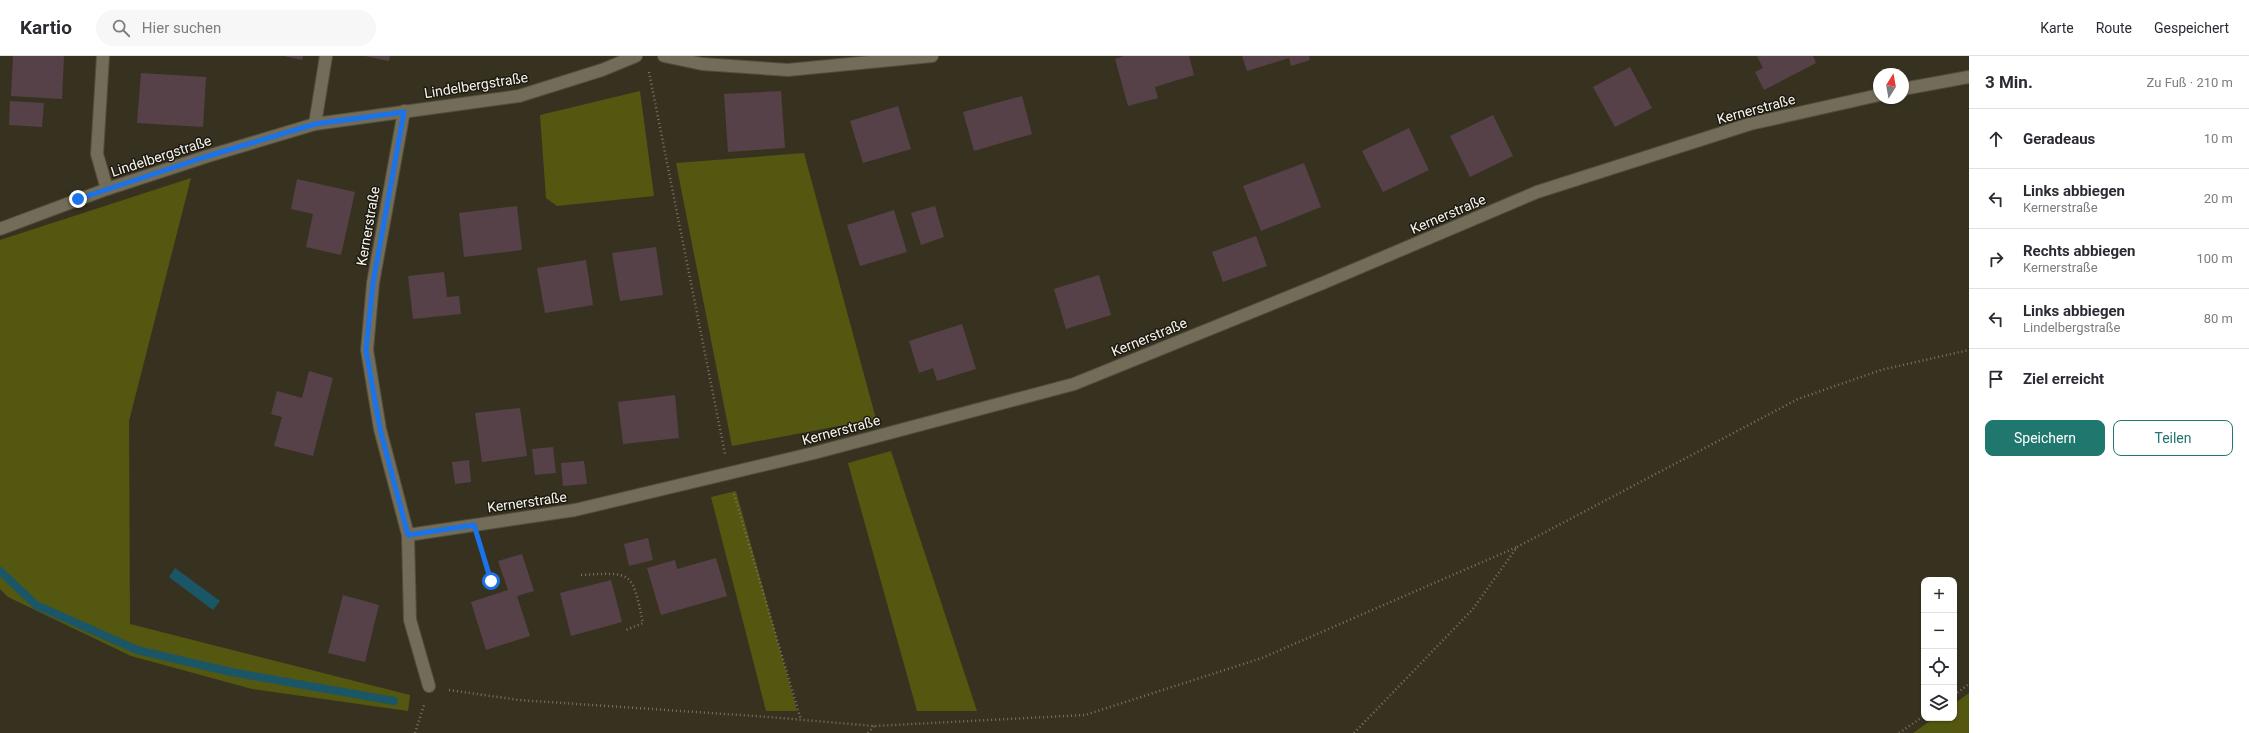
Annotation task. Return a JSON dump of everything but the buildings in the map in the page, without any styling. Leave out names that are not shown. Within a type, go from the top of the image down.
[{"type":"street","name":"Lindelbergstraße","points":[[103,56],[97,154],[107,189]]},
{"type":"street","points":[[315,124],[326,56]]},
{"type":"street","name":"Lindelbergstraße","points":[[0,229],[107,189],[208,156],[315,124],[519,96],[602,70],[636,56]]},
{"type":"street","points":[[664,56],[702,64],[788,70],[932,56]]},
{"type":"street","points":[[1909,88],[1969,77]]},
{"type":"street","name":"Kernerstraße","points":[[408,535],[575,510],[814,453],[1074,384],[1323,283],[1537,192],[1750,124],[1873,96]]},
{"type":"street","name":"Kernerstraße","points":[[404,112],[373,283],[366,350],[380,429],[408,535],[410,620],[429,686]]},
{"type":"path","points":[[648,64],[728,473],[801,720]]},
{"type":"path","points":[[415,733],[429,686],[519,700],[874,726],[1085,715],[1262,658],[1517,547],[1798,399],[1881,370],[1969,350]]},
{"type":"path","points":[[474,525],[491,581]]},
{"type":"path","points":[[1354,733],[1473,609],[1517,547]]},
{"type":"path","points":[[581,575],[618,573],[629,577],[635,588],[643,623],[624,631]]},
{"type":"path","points":[[1957,693],[1969,684]]},
{"type":"path","points":[[1899,733],[1921,718]]},
{"type":"path","points":[[868,733],[874,726]]},
{"type":"shaded area","points":[[640,91],[654,196],[557,206],[546,198],[540,115]]},
{"type":"shaded area","points":[[804,153],[876,419],[732,446],[676,163]]},
{"type":"shaded area","points":[[191,178],[129,421],[130,624],[410,695],[408,711],[252,689],[131,656],[8,597],[0,589],[0,240]]},
{"type":"shaded area","points":[[891,451],[977,711],[917,711],[848,463]]},
{"type":"shaded area","points":[[736,491],[797,711],[766,711],[711,497]]},
{"type":"shaded area","points":[[1969,693],[1969,733],[1913,733],[1930,721],[1957,721],[1957,702]]},
{"type":"water","points":[[175,568],[220,601],[213,610],[169,577]]},
{"type":"waterway","points":[[0,571],[36,605],[137,650],[231,672],[394,701]]},
{"type":"route","points":[[78,199],[208,156],[315,124],[404,112],[373,283],[366,350],[380,429],[408,535],[474,525],[491,581]]}]
